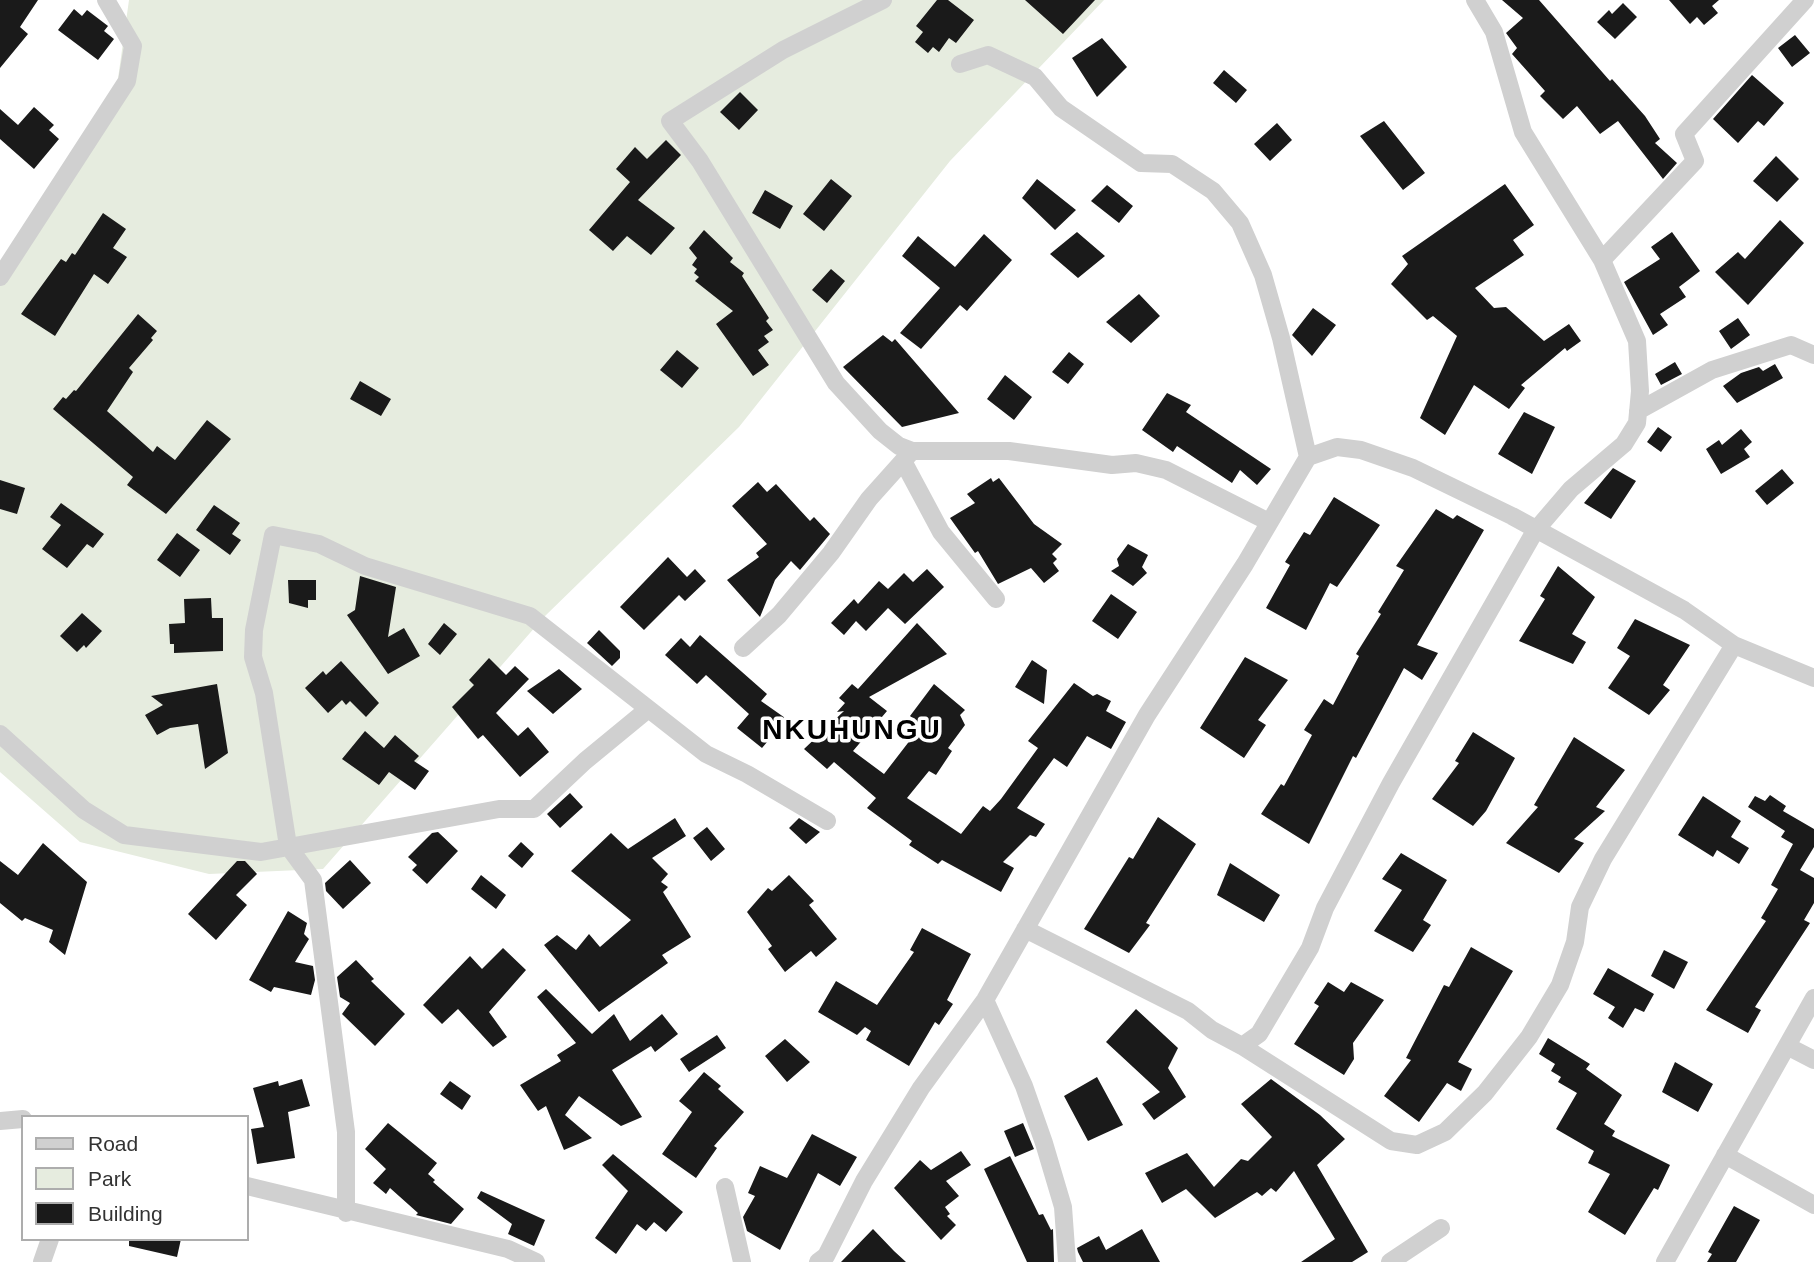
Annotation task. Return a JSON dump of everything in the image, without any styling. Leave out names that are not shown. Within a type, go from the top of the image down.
[{"type":"street","points":[[0,277],[127,81],[133,46],[106,0]]},
{"type":"street","points":[[883,0],[803,38],[670,121],[700,161],[836,383],[907,456],[941,532],[996,599]]},
{"type":"street","points":[[1242,1046],[1259,1034],[1310,948],[1325,908],[1391,783],[1535,531],[1571,489],[1624,444],[1637,423],[1637,341],[1602,260],[1523,132],[1494,32],[1475,0]]},
{"type":"street","points":[[1602,260],[1695,161],[1684,134],[1805,0]]},
{"type":"street","points":[[960,64],[988,55],[1035,77],[1061,108],[1141,163],[1171,164],[1213,191],[1240,223],[1263,275],[1281,338],[1308,457]]},
{"type":"street","points":[[1638,411],[1712,370],[1791,345],[1814,355]]},
{"type":"street","points":[[818,1262],[826,1256],[864,1181],[921,1087],[985,1000],[1147,716],[1194,645],[1308,457],[1337,447],[1383,457],[1512,516],[1535,531],[1684,610],[1734,645],[1814,678]]},
{"type":"street","points":[[743,648],[779,615],[831,553],[869,499],[907,456],[1009,451],[1112,465],[1136,463],[1166,471],[1269,522]]},
{"type":"street","points":[[346,1213],[346,1132],[313,880],[288,846],[264,693],[253,657],[254,630],[273,534],[319,544],[365,566],[530,616],[550,629],[646,710],[706,754],[747,774],[827,821]]},
{"type":"street","points":[[1025,929],[1188,1011],[1212,1030],[1242,1046],[1391,1142],[1417,1145],[1445,1132],[1485,1094],[1529,1037],[1560,985],[1575,942],[1580,907],[1602,859],[1734,645]]},
{"type":"street","points":[[0,734],[84,810],[124,835],[261,852],[499,809],[534,809],[646,710]]},
{"type":"street","points":[[1665,1262],[1814,998]]},
{"type":"street","points":[[985,1000],[1024,1086],[1044,1143],[1063,1207],[1068,1262]]},
{"type":"street","points":[[1787,1046],[1814,1060]]},
{"type":"street","points":[[0,1121],[21,1119]]},
{"type":"street","points":[[1725,1155],[1814,1205]]},
{"type":"street","points":[[248,1186],[346,1213],[508,1249],[536,1262]]},
{"type":"street","points":[[725,1187],[742,1262]]},
{"type":"street","points":[[1390,1262],[1441,1228]]},
{"type":"street","points":[[42,1262],[49,1241]]},
{"type":"green space","points":[[129,0],[1104,0],[950,161],[739,427],[544,617],[323,869],[209,874],[80,842],[0,772],[0,269],[114,107]]},
{"type":"building","points":[[0,0],[38,0],[20,27],[28,34],[0,68]]},
{"type":"building","points":[[937,0],[948,0],[974,20],[956,43],[949,38],[939,52],[933,47],[928,53],[915,42],[923,32],[916,26]]},
{"type":"building","points":[[1025,0],[1095,0],[1063,34]]},
{"type":"building","points":[[1502,0],[1539,0],[1610,81],[1612,79],[1645,116],[1660,139],[1655,143],[1677,163],[1663,179],[1618,121],[1600,134],[1577,106],[1563,119],[1540,96],[1545,91],[1512,54],[1517,48],[1506,33],[1523,18]]},
{"type":"building","points":[[1669,0],[1719,0],[1712,6],[1718,13],[1704,25],[1697,17],[1690,24]]},
{"type":"building","points":[[1623,3],[1637,17],[1615,39],[1597,22],[1609,10],[1612,14]]},
{"type":"building","points":[[74,9],[82,16],[87,10],[108,26],[104,31],[114,39],[98,60],[58,30]]},
{"type":"building","points":[[1795,35],[1810,53],[1792,67],[1778,48]]},
{"type":"building","points":[[1102,38],[1127,67],[1097,97],[1072,58]]},
{"type":"building","points":[[1224,70],[1247,90],[1236,103],[1213,83]]},
{"type":"building","points":[[1752,75],[1784,103],[1764,126],[1758,121],[1738,143],[1713,119]]},
{"type":"building","points":[[740,92],[758,110],[739,130],[720,112]]},
{"type":"building","points":[[34,107],[54,125],[49,130],[59,139],[34,169],[0,139],[0,109],[18,125]]},
{"type":"building","points":[[1384,121],[1425,173],[1403,190],[1360,136]]},
{"type":"building","points":[[1277,123],[1292,140],[1270,161],[1254,144]]},
{"type":"building","points":[[666,140],[681,155],[638,200],[675,228],[651,255],[627,236],[613,251],[589,230],[630,182],[616,169],[635,147],[647,159]]},
{"type":"building","points":[[1776,156],[1799,179],[1777,202],[1753,181]]},
{"type":"building","points":[[831,179],[852,196],[824,231],[803,214]]},
{"type":"building","points":[[1037,179],[1076,210],[1055,230],[1022,198]]},
{"type":"building","points":[[1505,184],[1534,225],[1513,240],[1524,255],[1475,288],[1494,308],[1506,307],[1544,341],[1569,324],[1581,341],[1567,351],[1565,348],[1521,385],[1525,388],[1509,409],[1474,385],[1445,435],[1420,418],[1457,336],[1433,316],[1427,320],[1391,284],[1408,264],[1402,256]]},
{"type":"building","points":[[1107,185],[1133,206],[1119,223],[1091,201]]},
{"type":"building","points":[[765,190],[793,206],[780,229],[752,213]]},
{"type":"building","points":[[103,213],[126,229],[113,248],[127,257],[108,284],[94,274],[55,336],[21,314],[61,259],[66,262],[72,253],[75,255]]},
{"type":"building","points":[[1780,220],[1804,243],[1748,305],[1715,272],[1738,252],[1745,259]]},
{"type":"building","points":[[704,230],[733,258],[730,262],[744,273],[742,276],[769,318],[766,321],[773,330],[764,336],[769,342],[758,350],[769,365],[753,376],[716,324],[733,311],[695,281],[699,277],[694,273],[697,269],[692,265],[697,258],[689,248]]},
{"type":"building","points":[[1077,232],[1105,256],[1078,278],[1050,254]]},
{"type":"building","points":[[1672,232],[1700,271],[1679,287],[1686,297],[1660,314],[1668,325],[1653,335],[1624,282],[1660,259],[1651,247]]},
{"type":"building","points":[[984,234],[1012,260],[967,311],[960,305],[921,349],[900,333],[940,288],[902,256],[918,236],[955,267]]},
{"type":"building","points":[[831,269],[845,281],[827,303],[812,290]]},
{"type":"building","points":[[1139,294],[1160,316],[1131,343],[1106,322]]},
{"type":"building","points":[[1313,308],[1336,325],[1312,356],[1292,335]]},
{"type":"building","points":[[138,314],[157,331],[151,338],[153,340],[129,368],[133,372],[107,411],[153,452],[157,446],[175,460],[207,420],[231,439],[166,514],[127,485],[133,477],[53,409],[63,397],[66,399],[76,391]]},
{"type":"building","points":[[1738,318],[1750,335],[1731,349],[1719,331]]},
{"type":"building","points":[[883,335],[892,342],[895,339],[959,413],[902,427],[843,367]]},
{"type":"building","points":[[677,350],[699,368],[682,388],[660,370]]},
{"type":"building","points":[[1069,352],[1084,364],[1068,384],[1052,372]]},
{"type":"building","points":[[1675,362],[1682,374],[1661,385],[1655,374]]},
{"type":"building","points":[[1775,364],[1783,378],[1737,403],[1723,386],[1741,373],[1759,367],[1763,371]]},
{"type":"building","points":[[1005,375],[1032,397],[1014,420],[987,399]]},
{"type":"building","points":[[360,381],[391,399],[381,416],[350,399]]},
{"type":"building","points":[[1167,393],[1191,405],[1186,412],[1271,469],[1257,485],[1240,470],[1232,483],[1177,446],[1173,452],[1142,430]]},
{"type":"building","points":[[1524,412],[1555,427],[1532,474],[1498,454]]},
{"type":"building","points":[[1658,427],[1672,437],[1661,452],[1647,442]]},
{"type":"building","points":[[1741,429],[1752,442],[1744,449],[1750,457],[1721,474],[1706,449],[1719,440],[1722,445]]},
{"type":"building","points":[[1613,468],[1636,481],[1611,519],[1584,503]]},
{"type":"building","points":[[1782,469],[1794,483],[1767,505],[1755,491]]},
{"type":"building","points":[[991,478],[993,482],[999,478],[1034,524],[1062,544],[1052,554],[1057,559],[1053,563],[1059,571],[1044,583],[1031,568],[998,584],[978,551],[975,553],[950,518],[975,503],[967,494]]},
{"type":"building","points":[[0,480],[25,488],[17,514],[0,509]]},
{"type":"building","points":[[758,482],[767,492],[776,484],[810,521],[814,517],[830,534],[800,570],[791,561],[775,580],[760,617],[727,580],[759,557],[756,553],[767,544],[732,506]]},
{"type":"building","points":[[1334,497],[1380,525],[1337,587],[1330,583],[1306,630],[1266,608],[1290,565],[1285,562],[1304,532],[1310,535]]},
{"type":"building","points":[[61,503],[104,534],[93,548],[87,544],[67,568],[42,549],[61,525],[50,517]]},
{"type":"building","points":[[214,505],[240,523],[232,534],[241,540],[230,555],[196,530]]},
{"type":"building","points":[[1436,509],[1453,519],[1457,515],[1484,530],[1417,645],[1438,653],[1422,680],[1404,668],[1356,758],[1353,756],[1309,844],[1261,814],[1281,784],[1284,786],[1312,735],[1304,730],[1324,699],[1333,705],[1359,656],[1356,654],[1381,614],[1378,612],[1404,570],[1396,566]]},
{"type":"building","points":[[177,533],[200,550],[180,577],[157,560]]},
{"type":"building","points":[[1128,544],[1148,555],[1142,567],[1147,573],[1133,586],[1111,571],[1119,566],[1117,559]]},
{"type":"building","points":[[668,557],[687,577],[695,569],[706,581],[685,601],[679,595],[644,630],[620,607]]},
{"type":"building","points":[[1558,566],[1595,597],[1572,634],[1586,642],[1573,664],[1519,641],[1545,599],[1540,596]]},
{"type":"building","points":[[927,569],[944,587],[905,624],[888,608],[866,631],[856,621],[844,635],[831,623],[854,599],[858,604],[879,581],[888,589],[904,573],[913,582]]},
{"type":"building","points":[[360,576],[396,587],[388,637],[404,628],[420,656],[388,674],[347,615],[355,610]]},
{"type":"building","points":[[288,580],[316,580],[316,600],[308,600],[308,608],[289,603]]},
{"type":"building","points":[[1111,594],[1137,612],[1118,639],[1092,621]]},
{"type":"building","points":[[211,598],[212,618],[223,618],[223,651],[174,653],[174,644],[170,644],[169,624],[185,623],[184,599]]},
{"type":"building","points":[[82,613],[102,631],[86,648],[84,645],[77,652],[60,636]]},
{"type":"building","points":[[1635,619],[1690,645],[1663,685],[1670,690],[1649,715],[1608,688],[1630,656],[1617,648]]},
{"type":"building","points":[[444,623],[457,634],[440,655],[428,644]]},
{"type":"building","points":[[917,623],[947,654],[869,697],[887,711],[853,751],[884,774],[921,726],[910,716],[934,684],[965,710],[960,715],[965,725],[948,748],[952,751],[936,775],[929,771],[907,798],[961,834],[983,806],[990,811],[1001,799],[1038,748],[1028,741],[1074,683],[1093,696],[1097,694],[1111,701],[1106,711],[1126,722],[1111,749],[1087,736],[1067,767],[1054,758],[1017,808],[1045,824],[1036,837],[1030,835],[1003,862],[1014,868],[1001,892],[942,860],[938,864],[909,845],[912,841],[867,808],[876,798],[834,762],[827,769],[804,749],[844,711],[837,712],[845,703],[839,698],[852,684],[858,689]]},
{"type":"building","points":[[599,630],[620,651],[620,658],[612,666],[587,643]]},
{"type":"building","points":[[700,635],[767,694],[761,701],[788,720],[776,737],[773,735],[762,748],[737,728],[749,714],[706,675],[697,684],[665,655],[681,638],[690,647]]},
{"type":"building","points":[[1245,657],[1288,680],[1258,720],[1266,725],[1244,758],[1200,728]]},
{"type":"building","points":[[489,658],[506,675],[515,666],[529,679],[496,713],[518,736],[528,727],[549,752],[520,777],[483,735],[478,739],[452,707],[474,685],[469,680]]},
{"type":"building","points":[[1032,660],[1047,670],[1044,704],[1015,687]]},
{"type":"building","points":[[341,661],[379,703],[366,717],[350,701],[346,705],[342,700],[328,713],[305,688],[323,671],[326,675]]},
{"type":"building","points":[[559,669],[582,689],[553,714],[527,691]]},
{"type":"building","points":[[217,684],[228,753],[205,769],[198,724],[170,728],[157,735],[145,715],[163,705],[151,696]]},
{"type":"building","points":[[365,731],[384,748],[395,735],[419,756],[414,761],[429,771],[415,790],[389,772],[379,785],[342,759]]},
{"type":"building","points":[[1473,732],[1515,758],[1486,811],[1473,826],[1432,799],[1459,763],[1455,761]]},
{"type":"building","points":[[1574,737],[1625,770],[1596,807],[1605,811],[1574,839],[1584,843],[1559,873],[1506,843],[1538,807],[1534,805]]},
{"type":"building","points":[[570,793],[583,807],[560,828],[547,814]]},
{"type":"building","points":[[1770,795],[1786,806],[1783,811],[1814,829],[1814,847],[1800,870],[1814,878],[1814,903],[1804,920],[1810,923],[1755,1007],[1761,1010],[1748,1033],[1706,1010],[1766,921],[1761,918],[1778,889],[1771,885],[1793,844],[1781,837],[1785,831],[1748,807],[1755,796],[1765,801]]},
{"type":"building","points":[[1703,796],[1741,821],[1731,837],[1749,848],[1739,864],[1717,850],[1713,857],[1678,835]]},
{"type":"building","points":[[1158,817],[1196,844],[1146,923],[1150,925],[1129,953],[1084,929],[1129,857],[1133,859]]},
{"type":"building","points":[[675,818],[686,836],[652,858],[668,874],[661,882],[668,887],[663,892],[691,937],[662,955],[668,963],[599,1012],[544,945],[557,935],[576,950],[589,934],[600,947],[631,920],[571,871],[611,833],[628,849]]},
{"type":"building","points":[[799,818],[820,832],[806,844],[789,828]]},
{"type":"building","points":[[707,827],[725,849],[711,861],[693,838]]},
{"type":"building","points":[[438,832],[458,851],[427,884],[412,870],[417,865],[408,857],[432,833]]},
{"type":"building","points":[[521,842],[534,854],[522,868],[508,856]]},
{"type":"building","points":[[43,843],[87,882],[65,955],[49,942],[53,930],[25,918],[22,921],[0,903],[0,861],[18,875]]},
{"type":"building","points":[[1401,853],[1447,880],[1423,920],[1431,925],[1413,952],[1374,931],[1402,890],[1382,879]]},
{"type":"building","points":[[350,860],[371,883],[343,909],[326,891],[325,883]]},
{"type":"building","points":[[237,861],[245,861],[257,874],[236,895],[247,905],[216,940],[188,914]]},
{"type":"building","points":[[1230,863],[1280,895],[1264,922],[1217,895]]},
{"type":"building","points":[[481,875],[506,895],[496,909],[471,889]]},
{"type":"building","points":[[789,875],[814,901],[809,905],[837,939],[816,957],[811,951],[785,972],[768,949],[772,946],[747,912],[768,888],[772,891]]},
{"type":"building","points":[[288,911],[307,923],[304,934],[309,939],[295,962],[313,966],[315,980],[311,995],[274,987],[271,992],[249,980]]},
{"type":"building","points":[[922,928],[971,954],[947,1000],[953,1004],[939,1025],[935,1022],[909,1066],[866,1040],[871,1031],[865,1027],[857,1035],[818,1012],[836,981],[877,1005],[914,952],[910,950]]},
{"type":"building","points":[[1471,947],[1513,971],[1458,1062],[1472,1069],[1461,1091],[1447,1083],[1419,1122],[1384,1096],[1411,1060],[1406,1058],[1444,985],[1449,987]]},
{"type":"building","points":[[503,948],[526,970],[489,1012],[507,1037],[493,1047],[458,1009],[442,1024],[423,1005],[470,956],[482,969]]},
{"type":"building","points":[[1664,950],[1688,962],[1674,989],[1651,976]]},
{"type":"building","points":[[356,960],[374,979],[371,981],[405,1014],[375,1046],[342,1014],[350,1003],[340,997],[337,977]]},
{"type":"building","points":[[1608,968],[1654,994],[1644,1012],[1635,1008],[1623,1028],[1608,1018],[1615,1007],[1593,994]]},
{"type":"building","points":[[1328,982],[1344,992],[1351,982],[1384,1000],[1353,1043],[1354,1059],[1344,1075],[1294,1044],[1319,1006],[1314,1003]]},
{"type":"building","points":[[546,989],[592,1034],[614,1014],[630,1041],[662,1014],[678,1034],[655,1052],[651,1046],[612,1070],[642,1117],[621,1126],[579,1096],[565,1115],[592,1138],[564,1150],[546,1106],[538,1111],[520,1085],[561,1061],[557,1055],[576,1043],[537,997]]},
{"type":"building","points":[[1136,1009],[1178,1048],[1168,1068],[1186,1097],[1154,1120],[1142,1104],[1160,1092],[1106,1042]]},
{"type":"building","points":[[717,1035],[726,1048],[689,1072],[680,1059]]},
{"type":"building","points":[[1548,1038],[1590,1064],[1586,1069],[1622,1095],[1604,1124],[1615,1131],[1612,1136],[1670,1165],[1658,1190],[1654,1188],[1625,1235],[1588,1212],[1610,1174],[1588,1163],[1594,1151],[1556,1129],[1577,1093],[1558,1082],[1561,1077],[1551,1071],[1555,1064],[1539,1054]]},
{"type":"building","points":[[785,1039],[810,1062],[787,1082],[765,1056]]},
{"type":"building","points":[[1675,1062],[1713,1084],[1698,1112],[1662,1092]]},
{"type":"building","points":[[704,1072],[721,1086],[718,1089],[744,1112],[714,1146],[717,1148],[696,1178],[662,1154],[692,1112],[679,1101]]},
{"type":"building","points":[[1097,1077],[1123,1125],[1088,1141],[1064,1096]]},
{"type":"building","points":[[302,1079],[310,1106],[288,1112],[295,1158],[257,1164],[251,1129],[264,1127],[253,1088],[278,1081],[279,1086]]},
{"type":"building","points":[[1271,1079],[1320,1115],[1345,1139],[1317,1165],[1368,1252],[1352,1262],[1301,1262],[1335,1239],[1294,1171],[1276,1192],[1271,1188],[1262,1196],[1257,1192],[1215,1218],[1186,1189],[1162,1203],[1145,1173],[1187,1153],[1214,1187],[1241,1159],[1248,1161],[1272,1137],[1241,1104]]},
{"type":"building","points":[[450,1081],[471,1096],[462,1110],[440,1094]]},
{"type":"building","points":[[388,1123],[437,1163],[428,1174],[435,1180],[433,1182],[464,1209],[451,1224],[416,1215],[418,1213],[390,1188],[386,1194],[373,1183],[386,1169],[365,1149]]},
{"type":"building","points":[[1023,1123],[1034,1149],[1015,1157],[1004,1131]]},
{"type":"building","points":[[812,1134],[857,1157],[840,1186],[818,1173],[780,1250],[747,1231],[743,1217],[755,1196],[748,1193],[760,1166],[787,1178]]},
{"type":"building","points":[[961,1151],[971,1165],[946,1181],[959,1196],[945,1207],[950,1214],[947,1216],[956,1225],[941,1240],[894,1188],[920,1160],[931,1170]]},
{"type":"building","points":[[613,1154],[683,1212],[666,1232],[654,1222],[646,1231],[637,1224],[616,1254],[595,1238],[628,1191],[602,1165]]},
{"type":"building","points":[[1010,1156],[1039,1215],[1043,1214],[1051,1230],[1053,1229],[1054,1262],[1027,1262],[984,1169]]},
{"type":"building","points":[[481,1191],[545,1220],[534,1246],[508,1234],[512,1224],[477,1198]]},
{"type":"building","points":[[1734,1206],[1760,1220],[1736,1262],[1707,1262],[1712,1254],[1708,1252]]},
{"type":"building","points":[[873,1229],[894,1251],[906,1262],[841,1262]]},
{"type":"building","points":[[1142,1229],[1160,1262],[1083,1262],[1078,1252],[1077,1248],[1099,1236],[1106,1250]]},
{"type":"building","points":[[129,1241],[181,1241],[177,1257],[129,1246]]},
{"type":"district","name":"NKUHUNGU","points":[[852,731]]}]
